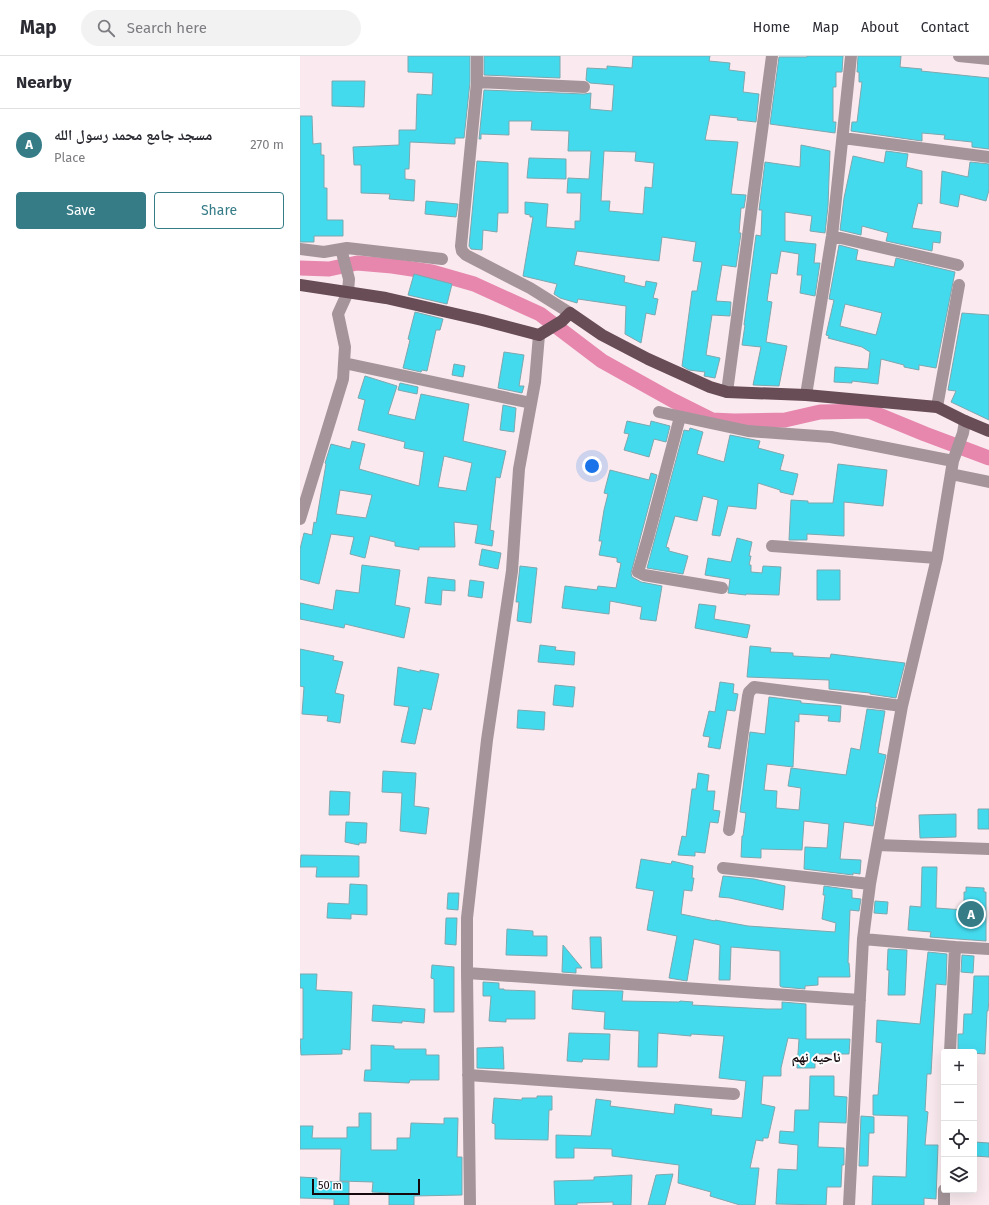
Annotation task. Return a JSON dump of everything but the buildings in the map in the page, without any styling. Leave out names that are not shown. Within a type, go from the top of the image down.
[{"type":"main road","points":[[300,285],[393,300],[543,332],[562,321],[570,312],[602,335],[648,359],[710,387],[726,392],[806,395],[936,407],[964,427],[989,432]]},
{"type":"street","points":[[478,56],[477,82],[461,246],[462,251],[466,255],[530,288],[570,312]]},
{"type":"street","points":[[726,392],[772,56]]},
{"type":"street","points":[[806,395],[832,236],[851,56]]},
{"type":"street","points":[[959,56],[989,59]]},
{"type":"street","points":[[477,82],[584,87]]},
{"type":"street","points":[[843,138],[989,157]]},
{"type":"street","points":[[832,236],[958,266]]},
{"type":"street","points":[[300,249],[324,252],[342,252],[347,248],[442,258]]},
{"type":"street","points":[[300,519],[343,379],[345,347],[338,314],[348,292],[349,279],[342,252]]},
{"type":"street","points":[[936,407],[959,285]]},
{"type":"street","points":[[470,1205],[467,918],[486,748],[512,571],[519,470],[536,382],[543,332]]},
{"type":"street","points":[[344,363],[532,403]]},
{"type":"street","points":[[659,412],[748,431],[831,437],[953,461]]},
{"type":"street","points":[[680,417],[638,572],[644,575],[722,588]]},
{"type":"street","points":[[849,1205],[860,1000],[864,939],[870,884],[902,706],[937,558],[953,461],[964,427]]},
{"type":"street","points":[[951,474],[989,482]]},
{"type":"street","points":[[772,546],[937,558]]},
{"type":"street","points":[[729,830],[748,696],[749,692],[754,687],[902,706]]},
{"type":"street","points":[[877,845],[989,849]]},
{"type":"street","points":[[723,868],[870,884]]},
{"type":"street","points":[[864,939],[989,949]]},
{"type":"street","points":[[950,1049],[955,947]]},
{"type":"street","points":[[467,973],[860,1000]]},
{"type":"street","points":[[468,1075],[734,1094]]},
{"type":"street","points":[[944,1193],[944,1205]]},
{"type":"waterway","points":[[300,268],[329,269],[357,263],[392,266],[432,272],[474,284],[540,314],[602,361],[672,400],[712,420],[785,420],[820,412],[869,411],[989,458]]},
{"type":"place","name":"مسجد جامع محمد رسول الله","points":[[971,914]]},
{"type":"district","name":"ناحیه نهم","points":[[816,1057]]}]
